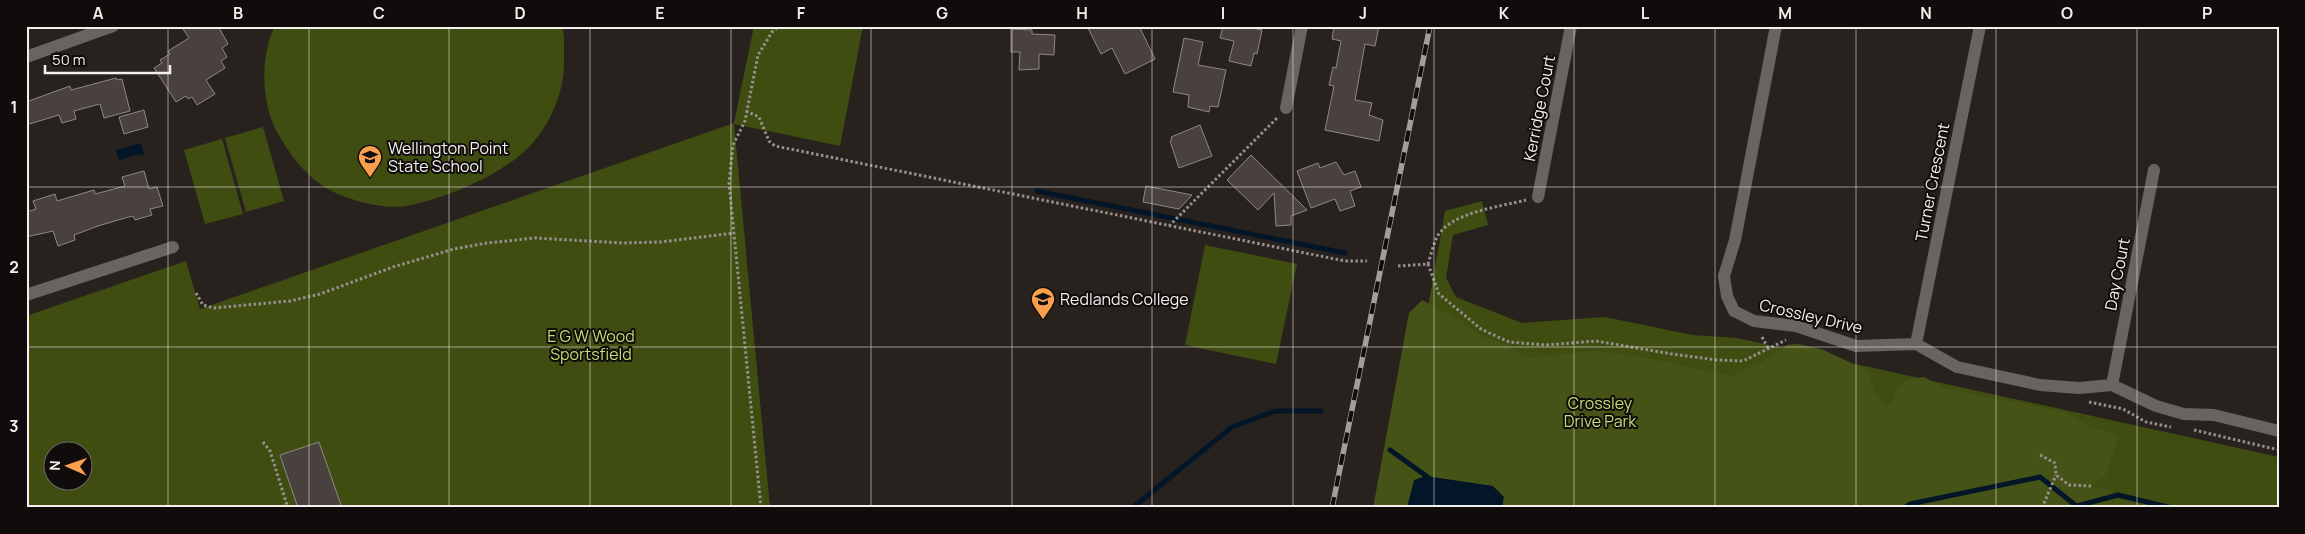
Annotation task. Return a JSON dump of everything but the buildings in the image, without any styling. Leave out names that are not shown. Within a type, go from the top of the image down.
[{"type":"street","points":[[26,56],[113,26]]},
{"type":"street","points":[[1286,108],[1302,26]]},
{"type":"street","name":"Kerridge Court","points":[[1538,197],[1571,26]]},
{"type":"street","name":"Crossley Drive","points":[[1776,26],[1735,240],[1724,276],[1727,296],[1734,311],[1754,321],[1796,326],[1856,346],[1916,344]]},
{"type":"street","name":"Turner Crescent","points":[[1916,344],[1980,26]]},
{"type":"street","name":"Day Court","points":[[2112,384],[2154,170]]},
{"type":"street","points":[[26,295],[173,247]]},
{"type":"street","points":[[1916,344],[1957,367],[2040,385],[2079,388],[2112,384],[2156,406],[2184,414],[2214,414],[2279,431]]},
{"type":"path","points":[[761,508],[729,183],[733,145],[745,121],[758,55],[772,32],[779,26]]},
{"type":"path","points":[[1169,226],[1286,108]]},
{"type":"path","points":[[746,111],[759,117],[769,142],[775,146],[1345,261],[1368,261]]},
{"type":"path","points":[[1538,197],[1457,219],[1444,228],[1436,238],[1428,264],[1439,294],[1481,329],[1509,342],[1546,346],[1596,340],[1717,360],[1743,360],[1787,340]]},
{"type":"path","points":[[196,293],[203,305],[214,308],[290,301],[329,291],[393,267],[454,249],[488,243],[534,238],[622,243],[661,242],[734,233]]},
{"type":"path","points":[[1398,266],[1428,264]]},
{"type":"path","points":[[2087,402],[2123,409],[2146,422],[2172,427]]},
{"type":"path","points":[[2190,430],[2207,432],[2279,450]]},
{"type":"path","points":[[262,442],[270,451],[288,508]]},
{"type":"path","points":[[2040,456],[2055,463],[2056,475],[2042,508]]},
{"type":"path","points":[[2056,475],[2069,485],[2091,486]]},
{"type":"green space","points":[[275,26],[562,26],[564,34],[564,72],[562,85],[554,109],[534,142],[500,170],[469,186],[421,203],[397,207],[375,205],[331,191],[315,181],[297,162],[277,132],[268,107],[264,79],[267,51]]},
{"type":"green space","name":"E G W Wood Sportsfield","points":[[754,26],[863,26],[840,146],[734,124],[770,508],[26,508],[26,316],[186,261],[200,309],[734,123]]},
{"type":"green space","points":[[263,127],[284,201],[246,212],[225,138]]},
{"type":"green space","points":[[222,139],[243,214],[205,224],[184,150]]},
{"type":"green space","name":"Crossley Drive Park","points":[[1482,201],[1488,225],[1453,235],[1446,278],[1456,297],[1522,323],[1605,317],[1692,335],[1737,338],[2279,457],[2279,508],[1424,508],[1406,432],[1445,211]]},
{"type":"green space","points":[[1205,245],[1297,264],[1276,364],[1185,345]]},
{"type":"green space","name":"Crossley Drive Park","points":[[1422,300],[1459,319],[1482,337],[1508,345],[1524,358],[1597,351],[1637,356],[1731,376],[1762,362],[1787,345],[1798,344],[1821,349],[1867,370],[1877,396],[1885,407],[1891,405],[1898,386],[1909,379],[1924,377],[1944,388],[2065,412],[2093,428],[2110,432],[2118,437],[2105,476],[2091,486],[2112,491],[2114,499],[2174,508],[1373,508],[1409,313]]},
{"type":"water","points":[[141,143],[145,157],[142,154],[119,161],[116,150]]},
{"type":"water","points":[[1426,476],[1493,486],[1504,497],[1502,508],[1407,508],[1414,480]]},
{"type":"waterway","points":[[1037,191],[1345,253]]},
{"type":"waterway","points":[[1132,508],[1232,427],[1275,411],[1321,411]]},
{"type":"waterway","points":[[1390,450],[1429,478]]},
{"type":"waterway","points":[[1904,508],[1910,504],[2040,477],[2079,508]]},
{"type":"waterway","points":[[2077,506],[2118,495],[2172,508]]},
{"type":"railway","points":[[1332,508],[1430,26]]},
{"type":"place","name":"Wellington Point State School","points":[[370,178]]},
{"type":"place","name":"Redlands College","points":[[1043,320]]}]
